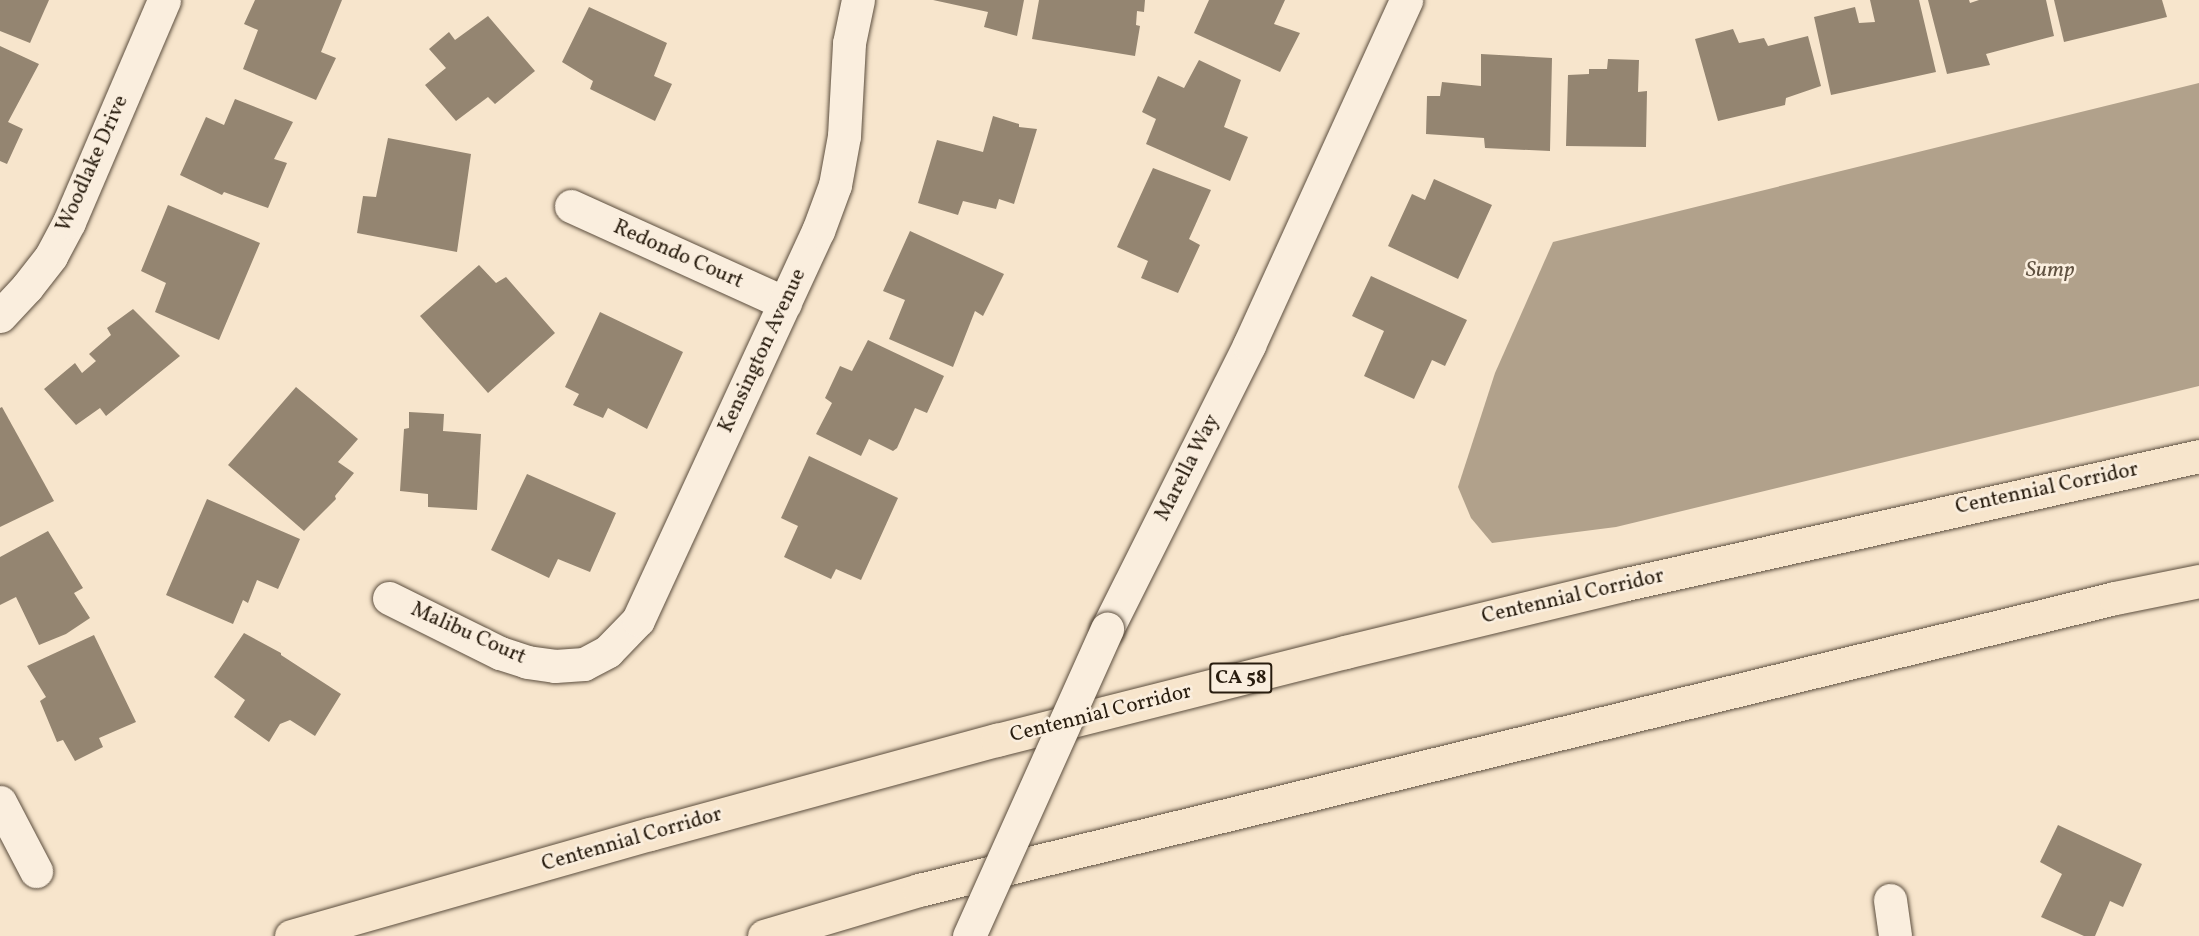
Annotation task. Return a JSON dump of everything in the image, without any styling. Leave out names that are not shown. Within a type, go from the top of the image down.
[{"type":"highway","name":"Centennial Corridor","points":[[291,936],[685,824],[997,740],[1322,658],[1622,585],[2199,456]]},
{"type":"highway","points":[[764,936],[919,890],[2115,598],[2199,581]]},
{"type":"street","name":"Woodlake Drive","points":[[0,316],[51,256],[69,222],[164,0]]},
{"type":"street","name":"Kensington Avenue","points":[[584,664],[608,651],[638,620],[818,231],[835,185],[844,136],[849,43],[858,0]]},
{"type":"street","name":"Marella Way","points":[[969,936],[1107,629],[1249,345],[1406,0]]},
{"type":"street","name":"Redondo Court","points":[[571,206],[786,303]]},
{"type":"street","name":"Malibu Court","points":[[389,598],[500,653],[527,662],[555,666],[584,664]]},
{"type":"street","points":[[0,802],[36,871]]},
{"type":"street","points":[[1890,900],[1895,936]]},
{"type":"water","name":"Sump","points":[[2199,83],[2199,386],[1616,527],[1492,543],[1471,518],[1458,487],[1495,373],[1553,242]]},
{"type":"building","points":[[0,0],[49,0],[30,43],[0,31]]},
{"type":"building","points":[[255,0],[342,0],[321,52],[336,58],[316,100],[243,69],[258,30],[244,24]]},
{"type":"building","points":[[933,0],[1024,0],[1017,36],[984,27],[988,12]]},
{"type":"building","points":[[1039,0],[1145,0],[1144,12],[1137,11],[1136,25],[1140,26],[1135,56],[1032,39]]},
{"type":"building","points":[[1209,0],[1285,0],[1274,24],[1300,33],[1280,72],[1194,33]]},
{"type":"building","points":[[1870,0],[1919,0],[1936,72],[1831,95],[1814,17],[1855,7],[1859,23],[1875,22]]},
{"type":"building","points":[[1928,0],[1969,0],[1970,3],[1979,0],[2046,0],[2054,36],[1986,54],[1990,65],[1947,74]]},
{"type":"building","points":[[2054,0],[2162,0],[2167,17],[2064,42]]},
{"type":"building","points":[[589,7],[667,43],[654,76],[672,84],[655,121],[590,89],[593,81],[562,62]]},
{"type":"building","points":[[488,16],[535,71],[495,104],[488,97],[456,121],[425,85],[446,68],[429,49],[449,32],[455,40]]},
{"type":"building","points":[[1733,29],[1739,43],[1764,38],[1768,46],[1808,36],[1821,86],[1786,98],[1785,105],[1718,121],[1695,39]]},
{"type":"building","points":[[0,46],[39,64],[8,122],[23,129],[7,164],[0,161]]},
{"type":"building","points":[[1481,54],[1552,58],[1550,151],[1485,148],[1484,138],[1426,134],[1427,96],[1440,96],[1442,82],[1481,86]]},
{"type":"building","points":[[1608,59],[1639,60],[1638,92],[1647,91],[1646,147],[1566,146],[1568,75],[1589,74],[1589,69],[1607,69]]},
{"type":"building","points":[[1199,60],[1241,80],[1224,127],[1248,137],[1230,181],[1146,144],[1156,119],[1142,112],[1158,76],[1184,88]]},
{"type":"building","points":[[235,99],[293,122],[274,159],[287,163],[268,208],[224,192],[222,195],[180,175],[206,117],[224,125]]},
{"type":"building","points":[[993,116],[1019,124],[1019,127],[1037,129],[1014,204],[999,199],[996,209],[963,201],[958,215],[918,203],[937,140],[983,152]]},
{"type":"building","points":[[388,138],[471,154],[457,252],[357,233],[363,196],[376,197]]},
{"type":"building","points":[[1153,168],[1211,190],[1189,239],[1200,245],[1178,293],[1141,278],[1148,261],[1117,247]]},
{"type":"building","points":[[1434,179],[1492,205],[1458,279],[1388,246],[1412,194],[1425,200]]},
{"type":"building","points":[[168,205],[260,243],[219,340],[155,312],[166,283],[141,271]]},
{"type":"building","points":[[910,231],[1004,274],[983,316],[975,311],[953,367],[889,339],[905,300],[883,291]]},
{"type":"building","points":[[479,265],[496,283],[506,277],[555,333],[488,393],[420,316]]},
{"type":"building","points":[[1371,276],[1467,320],[1445,366],[1432,360],[1414,399],[1364,376],[1384,331],[1352,316]]},
{"type":"building","points":[[133,309],[180,356],[106,416],[100,408],[76,425],[44,389],[75,363],[82,373],[96,361],[89,354],[111,335],[107,328]]},
{"type":"building","points":[[600,312],[683,352],[647,429],[608,408],[603,418],[573,405],[579,394],[565,387]]},
{"type":"building","points":[[868,340],[944,376],[927,413],[915,408],[897,448],[893,451],[869,439],[861,456],[816,434],[832,403],[825,398],[840,366],[852,371]]},
{"type":"building","points":[[296,387],[358,439],[338,462],[354,473],[335,496],[336,499],[304,531],[228,465]]},
{"type":"building","points":[[2,407],[54,501],[0,527],[0,408]]},
{"type":"building","points":[[409,412],[444,414],[443,431],[481,434],[477,510],[428,507],[428,494],[400,491],[404,429],[409,428]]},
{"type":"building","points":[[809,456],[898,498],[861,580],[836,569],[831,579],[784,557],[798,526],[781,518]]},
{"type":"building","points":[[527,474],[616,513],[590,572],[558,559],[549,578],[491,550]]},
{"type":"building","points":[[207,499],[300,539],[278,589],[257,580],[248,603],[243,600],[233,624],[166,595]]},
{"type":"building","points":[[48,531],[83,588],[74,593],[90,618],[66,634],[39,645],[16,597],[0,605],[0,557]]},
{"type":"building","points":[[244,633],[281,653],[341,694],[315,736],[290,720],[280,724],[269,742],[234,717],[245,700],[214,677]]},
{"type":"building","points":[[94,635],[136,722],[99,738],[103,747],[75,761],[63,740],[57,742],[40,701],[46,697],[27,666]]},
{"type":"building","points":[[2058,825],[2142,864],[2123,907],[2110,901],[2095,936],[2084,936],[2041,917],[2062,874],[2040,862]]}]
